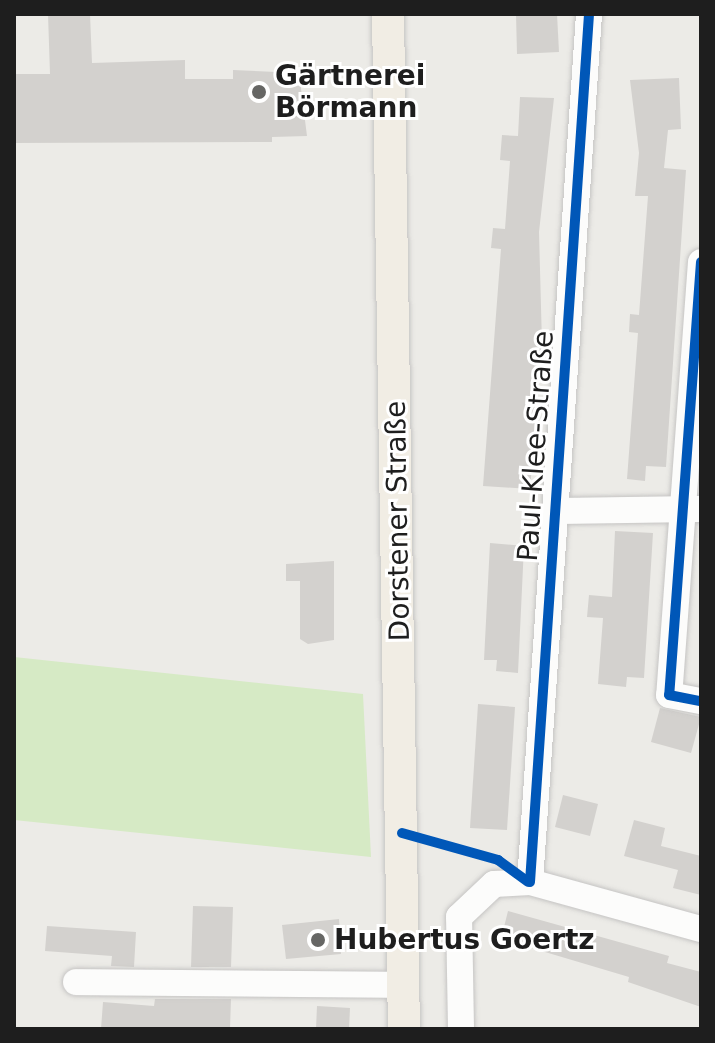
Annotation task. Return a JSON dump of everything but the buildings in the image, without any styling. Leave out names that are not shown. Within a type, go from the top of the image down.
[{"type":"main road","name":"Dorstener Straße","points":[[388,14],[404,1029]]},
{"type":"street","name":"Paul-Klee-Straße","points":[[530,882],[589,14]]},
{"type":"street","points":[[701,262],[693,509],[669,695],[701,701]]},
{"type":"street","points":[[555,511],[693,509]]},
{"type":"street","points":[[461,1029],[459,917],[494,884],[530,882],[701,929]]},
{"type":"street","points":[[76,982],[405,985]]},
{"type":"green space","points":[[14,657],[363,694],[371,857],[14,820]]},
{"type":"cycle path","points":[[530,882],[589,14]]},
{"type":"cycle path","points":[[701,262],[669,695],[701,701]]},
{"type":"cycle path","points":[[402,833],[498,860],[528,882]]},
{"type":"place","name":"Gärtnerei Börmann","points":[[259,92]]},
{"type":"place","name":"Hubertus Goertz","points":[[318,940]]}]
